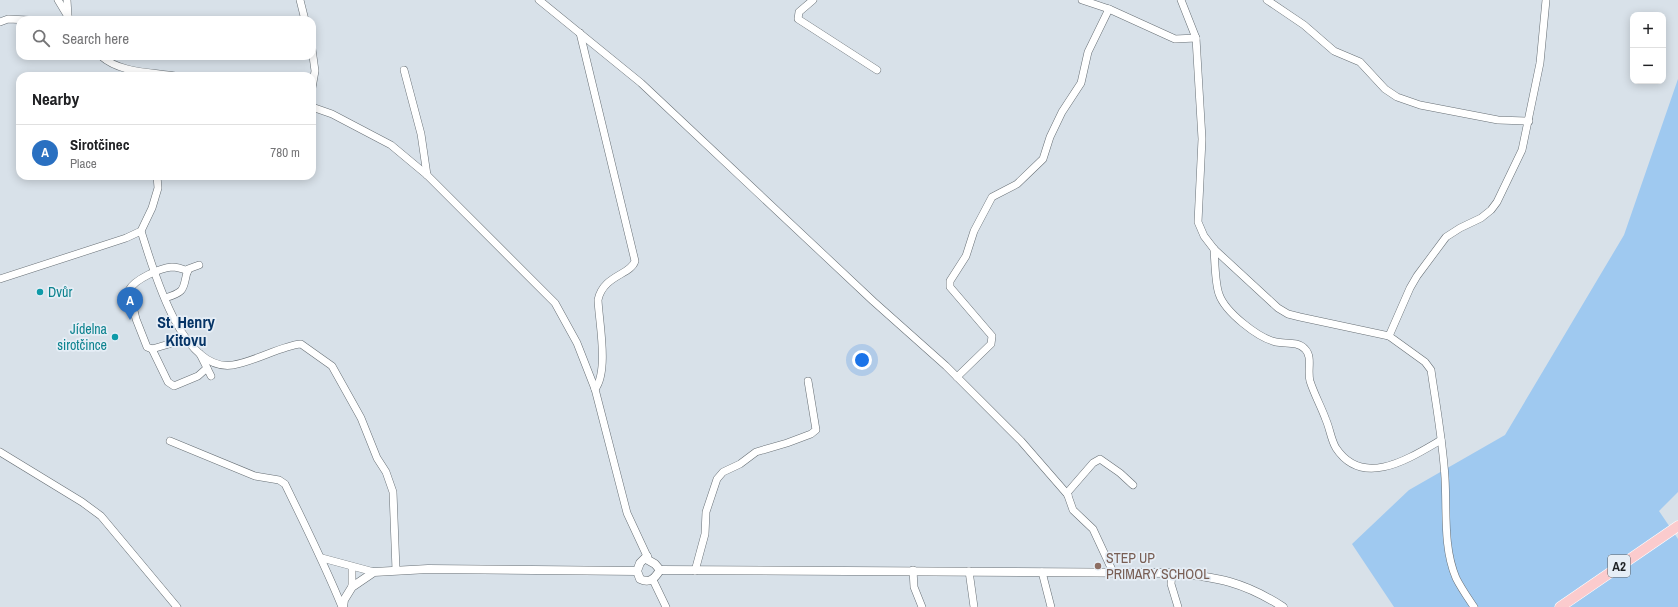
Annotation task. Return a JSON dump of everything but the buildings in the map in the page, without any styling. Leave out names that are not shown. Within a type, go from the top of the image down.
[{"type":"main road","name":"A2","points":[[1560,607],[1678,526]]},
{"type":"street","points":[[58,0],[67,16]]},
{"type":"street","points":[[67,0],[69,16]]},
{"type":"street","points":[[300,0],[304,16]]},
{"type":"street","points":[[538,0],[641,83],[873,301],[957,377],[1021,441],[1068,495],[1073,510],[1093,529],[1113,572]]},
{"type":"street","points":[[813,0],[798,12],[798,19],[877,70]]},
{"type":"street","points":[[1082,0],[1109,9],[1175,39],[1196,38]]},
{"type":"street","points":[[1181,0],[1196,38],[1202,139],[1198,222],[1204,236],[1214,249],[1278,308],[1288,314],[1390,336],[1425,362],[1431,370],[1445,477],[1448,541],[1451,562],[1457,579],[1474,607]]},
{"type":"street","points":[[1267,0],[1304,25],[1334,51],[1360,62],[1385,89],[1397,97],[1420,105],[1498,120],[1529,121]]},
{"type":"street","points":[[1390,336],[1410,288],[1446,237],[1481,218],[1491,210],[1497,202],[1522,150],[1540,63],[1544,2]]},
{"type":"street","points":[[957,377],[991,344],[992,336],[950,287],[950,280],[968,252],[974,231],[992,197],[1017,184],[1043,159],[1050,137],[1062,112],[1080,83],[1088,52],[1109,9]]},
{"type":"street","points":[[0,22],[8,19],[16,19]]},
{"type":"street","points":[[580,33],[635,262],[630,268],[604,285],[599,292],[598,300],[602,366],[599,380],[595,389]]},
{"type":"street","points":[[106,60],[124,68],[150,72]]},
{"type":"street","points":[[314,60],[315,72]]},
{"type":"street","points":[[124,68],[125,72]]},
{"type":"street","points":[[404,70],[421,134],[427,175]]},
{"type":"street","points":[[316,108],[332,114],[391,145],[427,175],[555,303],[577,343],[595,389],[627,513],[648,560],[655,564],[660,570],[913,570],[1172,573],[1210,576],[1237,584],[1260,592],[1283,607]]},
{"type":"street","points":[[0,279],[118,241],[141,231],[152,208],[158,188],[157,180]]},
{"type":"street","points":[[141,231],[155,273],[175,324],[186,339],[211,362],[222,366],[251,360],[301,344],[332,366],[361,418],[377,458],[386,472],[393,492],[396,570]]},
{"type":"street","points":[[1214,249],[1219,295],[1233,314],[1250,329],[1274,342],[1300,345],[1305,348],[1309,356],[1308,375],[1336,449],[1353,466],[1376,469],[1389,466],[1411,458],[1441,440]]},
{"type":"street","points":[[165,298],[178,294],[185,286],[188,271],[194,265],[199,265]]},
{"type":"street","points":[[188,271],[174,267],[164,269],[138,281],[129,290],[143,342],[147,347],[152,349],[168,382],[174,386],[198,376],[207,368]]},
{"type":"street","points":[[152,349],[186,339]]},
{"type":"street","points":[[199,352],[211,376]]},
{"type":"street","points":[[695,571],[705,534],[706,512],[717,479],[723,472],[740,464],[756,452],[787,443],[811,434],[816,430],[808,381]]},
{"type":"street","points":[[170,442],[255,476],[279,480],[285,484],[305,527],[322,558],[343,607]]},
{"type":"street","points":[[0,452],[82,502],[101,516],[177,607]]},
{"type":"street","points":[[1068,495],[1069,490],[1083,477],[1093,463],[1100,459],[1120,473],[1133,486]]},
{"type":"street","points":[[647,556],[640,563],[637,571],[640,579],[644,581],[653,580],[660,570]]},
{"type":"street","points":[[322,558],[374,572],[396,570],[637,571]]},
{"type":"street","points":[[352,567],[352,587]]},
{"type":"street","points":[[913,570],[914,587],[922,607]]},
{"type":"street","points":[[969,571],[974,607]]},
{"type":"street","points":[[343,607],[344,600],[352,587],[374,572]]},
{"type":"street","points":[[1042,572],[1051,607]]},
{"type":"street","points":[[1172,573],[1171,584],[1178,607]]},
{"type":"street","points":[[653,580],[666,607]]},
{"type":"shaded area","points":[[1678,79],[1678,492],[1659,511],[1678,539],[1678,607],[1394,607],[1352,544],[1409,490],[1505,435],[1624,235]]},
{"type":"place","name":"Dvůr","points":[[40,292]]},
{"type":"place","name":"Sirotčinec","points":[[130,320]]},
{"type":"place","name":"Jídelna sirotčince","points":[[115,337]]},
{"type":"place","name":"STEP UP PRIMARY SCHOOL","points":[[1098,566]]},
{"type":"district","name":"St. Henry Kitovu","points":[[186,331]]}]
